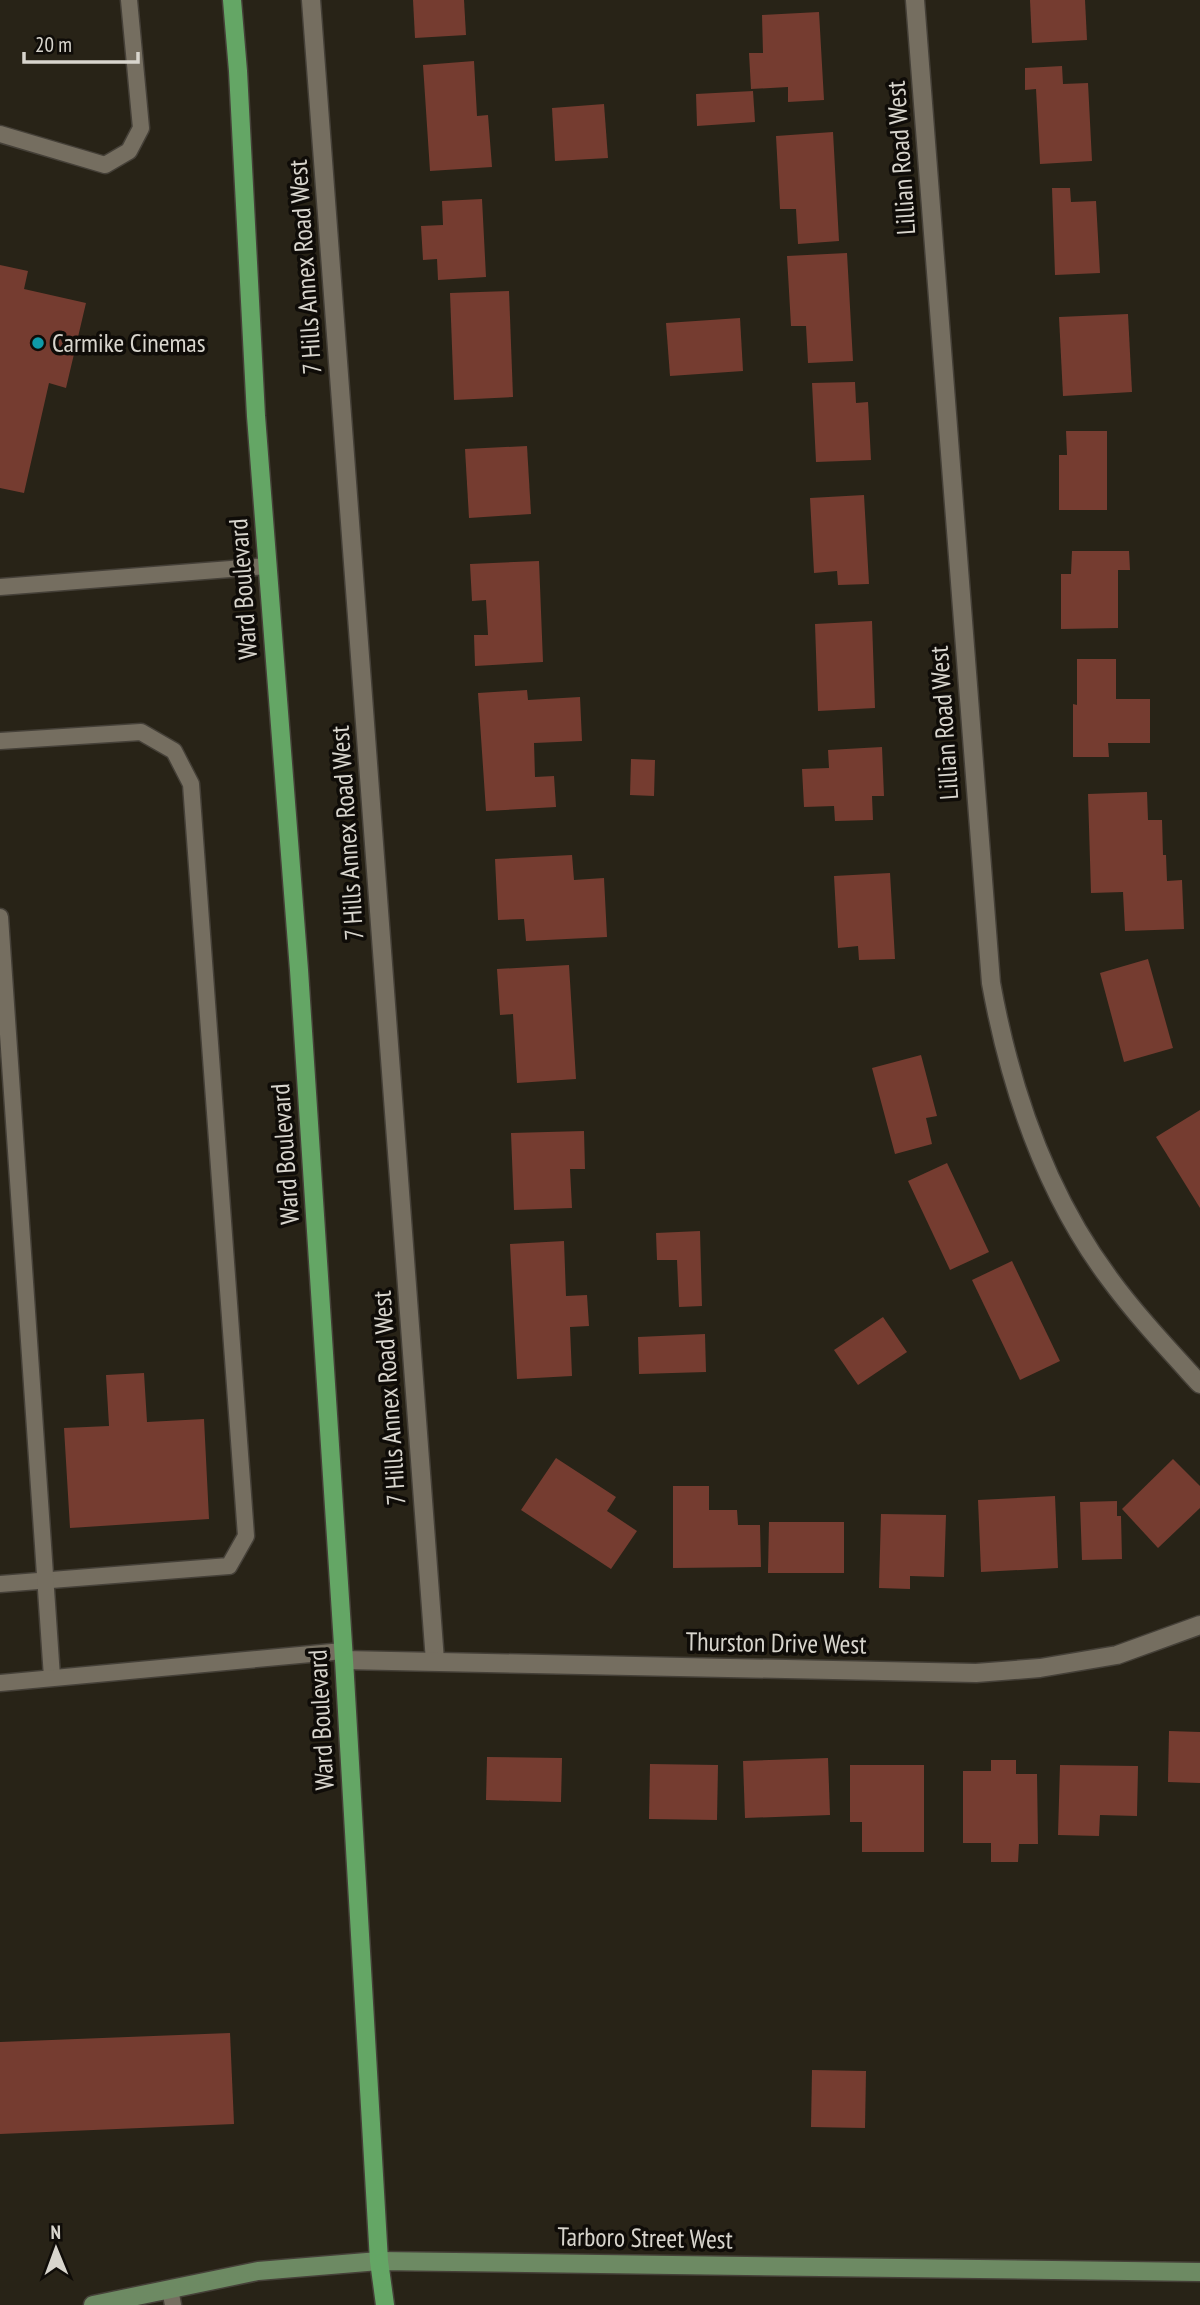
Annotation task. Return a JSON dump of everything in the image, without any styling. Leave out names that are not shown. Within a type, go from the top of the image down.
[{"type":"main road","name":"Ward Boulevard","points":[[232,0],[256,416],[299,970],[344,1655],[379,2261],[385,2305]]},
{"type":"main road","name":"Tarboro Street West","points":[[93,2305],[172,2297],[258,2271],[379,2261],[1200,2272]]},
{"type":"street","name":"7 Hills Annex Road West","points":[[311,0],[436,1661]]},
{"type":"street","name":"Lillian Road West","points":[[915,0],[991,983],[1000,1036],[1026,1120],[1070,1217],[1109,1279],[1200,1384]]},
{"type":"street","name":"Thurston Drive West","points":[[344,1655],[436,1661],[976,1673],[1040,1668],[1117,1655],[1200,1625]]},
{"type":"lane","points":[[0,134],[105,165],[129,151],[141,128],[129,0]]},
{"type":"lane","points":[[0,587],[268,566]]},
{"type":"lane","points":[[0,741],[141,732],[174,751],[191,784],[246,1536],[229,1566],[0,1584]]},
{"type":"lane","points":[[0,917],[52,1677]]},
{"type":"lane","points":[[0,1683],[344,1655]]},
{"type":"building","points":[[413,0],[464,0],[466,35],[415,38]]},
{"type":"building","points":[[1030,0],[1085,0],[1087,40],[1032,43]]},
{"type":"building","points":[[819,12],[824,100],[788,102],[788,87],[751,89],[749,53],[763,53],[762,15]]},
{"type":"building","points":[[474,61],[477,116],[488,115],[492,167],[430,171],[423,65]]},
{"type":"building","points":[[1062,66],[1063,84],[1088,83],[1092,161],[1040,164],[1036,89],[1025,90],[1025,68]]},
{"type":"building","points":[[753,91],[755,122],[697,126],[696,94]]},
{"type":"building","points":[[604,104],[608,158],[555,161],[552,108]]},
{"type":"building","points":[[833,132],[839,241],[798,244],[796,209],[780,209],[776,136]]},
{"type":"building","points":[[1052,188],[1070,188],[1071,202],[1096,201],[1100,273],[1055,275]]},
{"type":"building","points":[[482,199],[486,277],[438,280],[437,259],[423,260],[421,226],[443,225],[442,201]]},
{"type":"building","points":[[847,253],[853,361],[808,363],[806,326],[791,326],[787,256]]},
{"type":"building","name":"Carmike Cinemas","points":[[0,265],[28,271],[24,289],[86,303],[66,388],[49,383],[24,493],[0,488]]},
{"type":"building","points":[[509,291],[513,397],[454,400],[450,293]]},
{"type":"building","points":[[1128,314],[1132,392],[1063,396],[1059,317]]},
{"type":"building","points":[[740,318],[743,371],[670,376],[666,323]]},
{"type":"building","points":[[855,382],[856,403],[868,402],[871,460],[816,462],[812,383]]},
{"type":"building","points":[[1066,431],[1107,431],[1107,510],[1059,510],[1059,455],[1067,455]]},
{"type":"building","points":[[527,446],[531,514],[469,518],[465,449]]},
{"type":"building","points":[[864,495],[869,584],[838,585],[837,571],[814,573],[810,498]]},
{"type":"building","points":[[1072,551],[1129,551],[1130,570],[1118,570],[1118,628],[1061,629],[1061,574],[1071,574]]},
{"type":"building","points":[[539,561],[543,662],[475,666],[474,635],[488,635],[486,600],[472,601],[470,564]]},
{"type":"building","points":[[872,621],[875,708],[818,711],[815,624]]},
{"type":"building","points":[[1077,659],[1116,659],[1116,699],[1150,699],[1150,743],[1108,743],[1109,757],[1073,757],[1073,704],[1077,705]]},
{"type":"building","points":[[527,690],[528,700],[580,697],[582,741],[534,743],[535,777],[554,776],[556,807],[486,811],[478,693]]},
{"type":"building","points":[[882,747],[884,796],[872,796],[873,820],[835,821],[834,806],[804,807],[802,769],[829,768],[828,750]]},
{"type":"building","points":[[631,759],[655,760],[654,796],[630,795]]},
{"type":"building","points":[[1147,792],[1148,820],[1162,820],[1167,881],[1182,880],[1184,929],[1125,931],[1123,892],[1091,893],[1088,794]]},
{"type":"building","points":[[572,855],[574,880],[604,878],[607,937],[526,941],[524,919],[498,920],[495,859]]},
{"type":"building","points":[[890,873],[895,959],[859,960],[858,946],[838,948],[834,876]]},
{"type":"building","points":[[1148,959],[1173,1048],[1124,1062],[1100,973]]},
{"type":"building","points":[[569,965],[576,1079],[517,1083],[513,1014],[500,1015],[497,969]]},
{"type":"building","points":[[921,1055],[937,1116],[926,1118],[932,1144],[895,1154],[872,1068]]},
{"type":"building","points":[[1200,1110],[1200,1208],[1156,1137]]},
{"type":"building","points":[[584,1131],[585,1169],[570,1169],[572,1208],[514,1210],[511,1133]]},
{"type":"building","points":[[947,1163],[989,1252],[950,1270],[908,1181]]},
{"type":"building","points":[[700,1231],[702,1306],[679,1307],[677,1260],[657,1260],[656,1233]]},
{"type":"building","points":[[564,1241],[566,1296],[587,1295],[589,1326],[570,1327],[572,1376],[517,1379],[510,1244]]},
{"type":"building","points":[[1012,1261],[1060,1361],[1020,1380],[972,1280]]},
{"type":"building","points":[[883,1317],[907,1352],[858,1385],[834,1350]]},
{"type":"building","points":[[705,1334],[706,1372],[639,1374],[638,1337]]},
{"type":"building","points":[[144,1373],[147,1422],[204,1419],[209,1519],[70,1528],[64,1428],[109,1426],[106,1375]]},
{"type":"building","points":[[556,1458],[616,1497],[607,1511],[637,1531],[611,1569],[521,1510]]},
{"type":"building","points":[[1173,1459],[1200,1486],[1200,1508],[1158,1548],[1122,1509]]},
{"type":"building","points":[[673,1486],[709,1486],[709,1510],[737,1510],[738,1525],[760,1525],[761,1567],[673,1568]]},
{"type":"building","points":[[1055,1496],[1058,1568],[981,1572],[978,1500]]},
{"type":"building","points":[[1117,1501],[1117,1516],[1121,1516],[1122,1559],[1082,1560],[1080,1502]]},
{"type":"building","points":[[881,1514],[946,1515],[944,1577],[910,1576],[910,1589],[879,1588]]},
{"type":"building","points":[[769,1522],[844,1522],[844,1573],[768,1573]]},
{"type":"building","points":[[1169,1731],[1200,1732],[1200,1783],[1168,1782]]},
{"type":"building","points":[[487,1757],[562,1758],[561,1802],[486,1800]]},
{"type":"building","points":[[828,1758],[830,1815],[745,1818],[743,1761]]},
{"type":"building","points":[[991,1760],[1016,1760],[1016,1774],[1037,1774],[1038,1844],[1019,1844],[1018,1862],[991,1862],[991,1843],[963,1843],[963,1771],[991,1771]]},
{"type":"building","points":[[650,1764],[718,1765],[717,1820],[649,1819]]},
{"type":"building","points":[[850,1765],[924,1765],[924,1852],[862,1852],[862,1822],[850,1822]]},
{"type":"building","points":[[1060,1765],[1138,1766],[1137,1816],[1100,1815],[1099,1836],[1058,1835]]},
{"type":"building","points":[[230,2033],[234,2124],[0,2134],[0,2042]]},
{"type":"building","points":[[812,2070],[866,2071],[865,2128],[811,2127]]},
{"type":"place","name":"Carmike Cinemas","points":[[38,343]]}]
